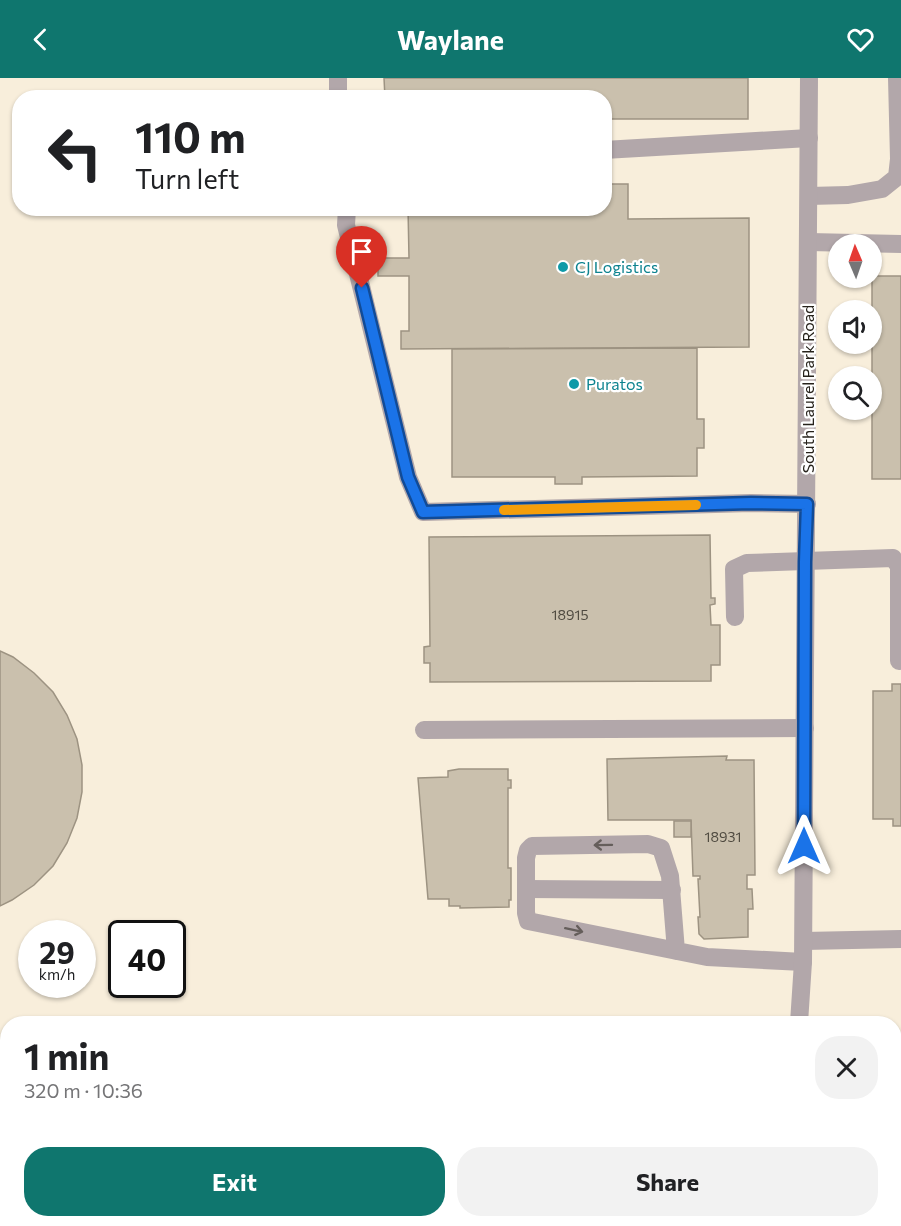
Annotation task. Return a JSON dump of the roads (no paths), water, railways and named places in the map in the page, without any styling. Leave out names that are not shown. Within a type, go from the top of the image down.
[{"type":"street","name":"South Laurel Park Road","points":[[800,1016],[804,962],[809,78]]},
{"type":"street","points":[[809,196],[848,195],[882,189],[897,177],[899,159],[897,78]]},
{"type":"street","points":[[612,150],[809,138]]},
{"type":"street","points":[[347,216],[346,225],[406,466],[423,512],[751,503],[807,504]]},
{"type":"street","points":[[809,243],[901,244]]},
{"type":"street","points":[[735,617],[734,569],[747,563],[893,558],[899,566],[899,661]]},
{"type":"street","points":[[424,730],[805,728]]},
{"type":"street","points":[[676,951],[670,876],[661,848],[648,844],[532,846],[526,858],[528,921],[676,951],[707,957],[804,962]]},
{"type":"street","points":[[526,889],[672,890]]},
{"type":"street","points":[[804,941],[901,939]]},
{"type":"place","name":"CJ Logistics","points":[[563,267]]},
{"type":"place","name":"Puratos","points":[[574,384]]}]
